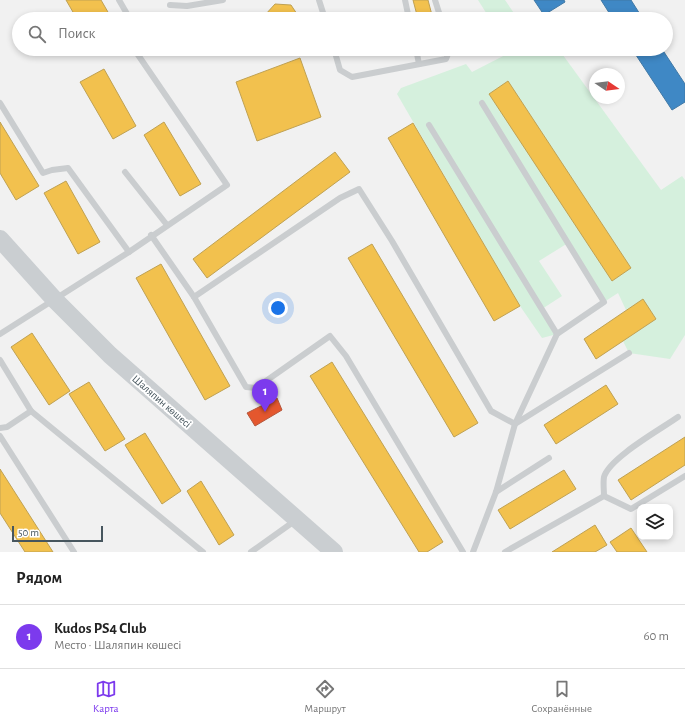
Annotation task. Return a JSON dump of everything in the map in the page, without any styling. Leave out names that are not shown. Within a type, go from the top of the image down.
[{"type":"main road","name":"Шаляпин көшесі","points":[[0,239],[54,300],[110,355],[334,552]]},
{"type":"lane","points":[[119,0],[126,12]]},
{"type":"lane","points":[[169,3],[176,0]]},
{"type":"lane","points":[[169,3],[187,6],[223,0]]},
{"type":"lane","points":[[319,0],[323,12]]},
{"type":"lane","points":[[405,0],[408,12]]},
{"type":"lane","points":[[436,0],[439,12]]},
{"type":"lane","points":[[0,334],[129,252],[151,235],[227,185],[139,56]]},
{"type":"lane","points":[[336,56],[340,70],[352,77],[446,59],[447,56]]},
{"type":"lane","points":[[417,56],[419,64]]},
{"type":"lane","points":[[0,103],[43,173],[68,168],[129,252]]},
{"type":"lane","points":[[473,552],[496,492],[515,424],[557,334],[604,302],[482,103]]},
{"type":"lane","points":[[429,125],[557,334]]},
{"type":"lane","points":[[125,172],[167,225]]},
{"type":"lane","points":[[194,297],[340,198],[359,189],[392,241],[491,411],[515,424]]},
{"type":"lane","points":[[151,235],[194,297],[246,387],[256,388],[330,336],[346,356],[463,552]]},
{"type":"lane","points":[[515,424],[629,353]]},
{"type":"lane","points":[[0,360],[31,411],[203,552]]},
{"type":"lane","points":[[0,428],[31,411]]},
{"type":"lane","points":[[604,496],[604,477],[610,466],[619,457],[678,417]]},
{"type":"lane","points":[[0,436],[74,552]]},
{"type":"lane","points":[[496,492],[549,458]]},
{"type":"lane","points":[[604,496],[631,509],[685,476]]},
{"type":"lane","points":[[505,552],[604,496]]},
{"type":"lane","points":[[251,552],[298,520]]},
{"type":"green space","points":[[478,0],[505,0],[513,12],[486,12]]},
{"type":"green space","points":[[503,56],[564,56],[589,91],[589,104],[599,104],[661,190],[682,176],[685,180],[685,335],[670,359],[629,353],[623,341],[656,319],[643,299],[626,310],[618,293],[604,302],[568,243],[539,261],[562,296],[542,309],[557,334],[542,338],[520,306],[397,94],[401,88],[466,64],[472,72]],"holes":[[[508,81],[631,268],[612,281],[489,94]]]},
{"type":"building: Жильё","points":[[66,0],[101,0],[108,12],[73,12]]},
{"type":"building: Жильё","points":[[413,0],[428,0],[431,12],[416,12]]},
{"type":"building: Жильё","points":[[275,4],[291,5],[296,12],[268,12]]},
{"type":"building: Жильё","points":[[300,58],[321,117],[257,141],[236,82]]},
{"type":"building: Жильё","points":[[104,69],[136,126],[113,139],[80,82]]},
{"type":"building: Жильё","points":[[508,81],[631,268],[612,281],[489,94]]},
{"type":"building: Жильё","points":[[0,122],[39,186],[16,200],[0,173]]},
{"type":"building: Жильё","points":[[164,122],[201,184],[180,196],[144,135]]},
{"type":"building: Жильё","points":[[413,123],[520,306],[494,321],[388,138]]},
{"type":"building: Жильё","points":[[335,152],[350,172],[207,278],[193,259]]},
{"type":"building: Жильё","points":[[66,181],[100,242],[78,254],[44,193]]},
{"type":"building: Жильё","points":[[372,244],[478,423],[454,437],[348,258]]},
{"type":"building: Жильё","points":[[161,264],[230,386],[205,400],[136,278]]},
{"type":"building: Жильё","points":[[643,299],[656,319],[596,359],[584,339]]},
{"type":"building: Жильё","points":[[32,333],[70,391],[49,405],[11,347]]},
{"type":"building: Жильё","points":[[332,362],[443,542],[427,552],[419,552],[310,376]]},
{"type":"building: Жильё","points":[[89,382],[125,439],[105,451],[69,394]]},
{"type":"building: Жильё","points":[[606,385],[618,404],[556,444],[544,425]]},
{"type":"building: Жильё","points":[[145,433],[181,491],[162,504],[125,445]]},
{"type":"building: Жильё","points":[[685,437],[685,465],[631,500],[618,480]]},
{"type":"building: Жильё","points":[[0,469],[53,552],[25,552],[0,513]]},
{"type":"building: Жильё","points":[[564,470],[576,489],[510,529],[498,510]]},
{"type":"building: Жильё","points":[[201,481],[234,535],[219,545],[187,491]]},
{"type":"building: Жильё","points":[[595,525],[607,545],[595,552],[552,552]]},
{"type":"building: Жильё","points":[[631,528],[637,537],[637,540],[639,540],[647,552],[617,552],[610,542]]},
{"type":"building: Торговля","points":[[277,398],[282,410],[255,426],[247,413]]},
{"type":"building: Школы","points":[[534,0],[564,0],[565,2],[549,12],[542,12]]},
{"type":"building: Школы","points":[[601,0],[631,0],[639,12],[609,12]]},
{"type":"building: Школы","points":[[637,56],[667,56],[685,84],[685,102],[672,110]]},
{"type":"place","name":"Kudos PS4 Club","points":[[265,412]]}]
